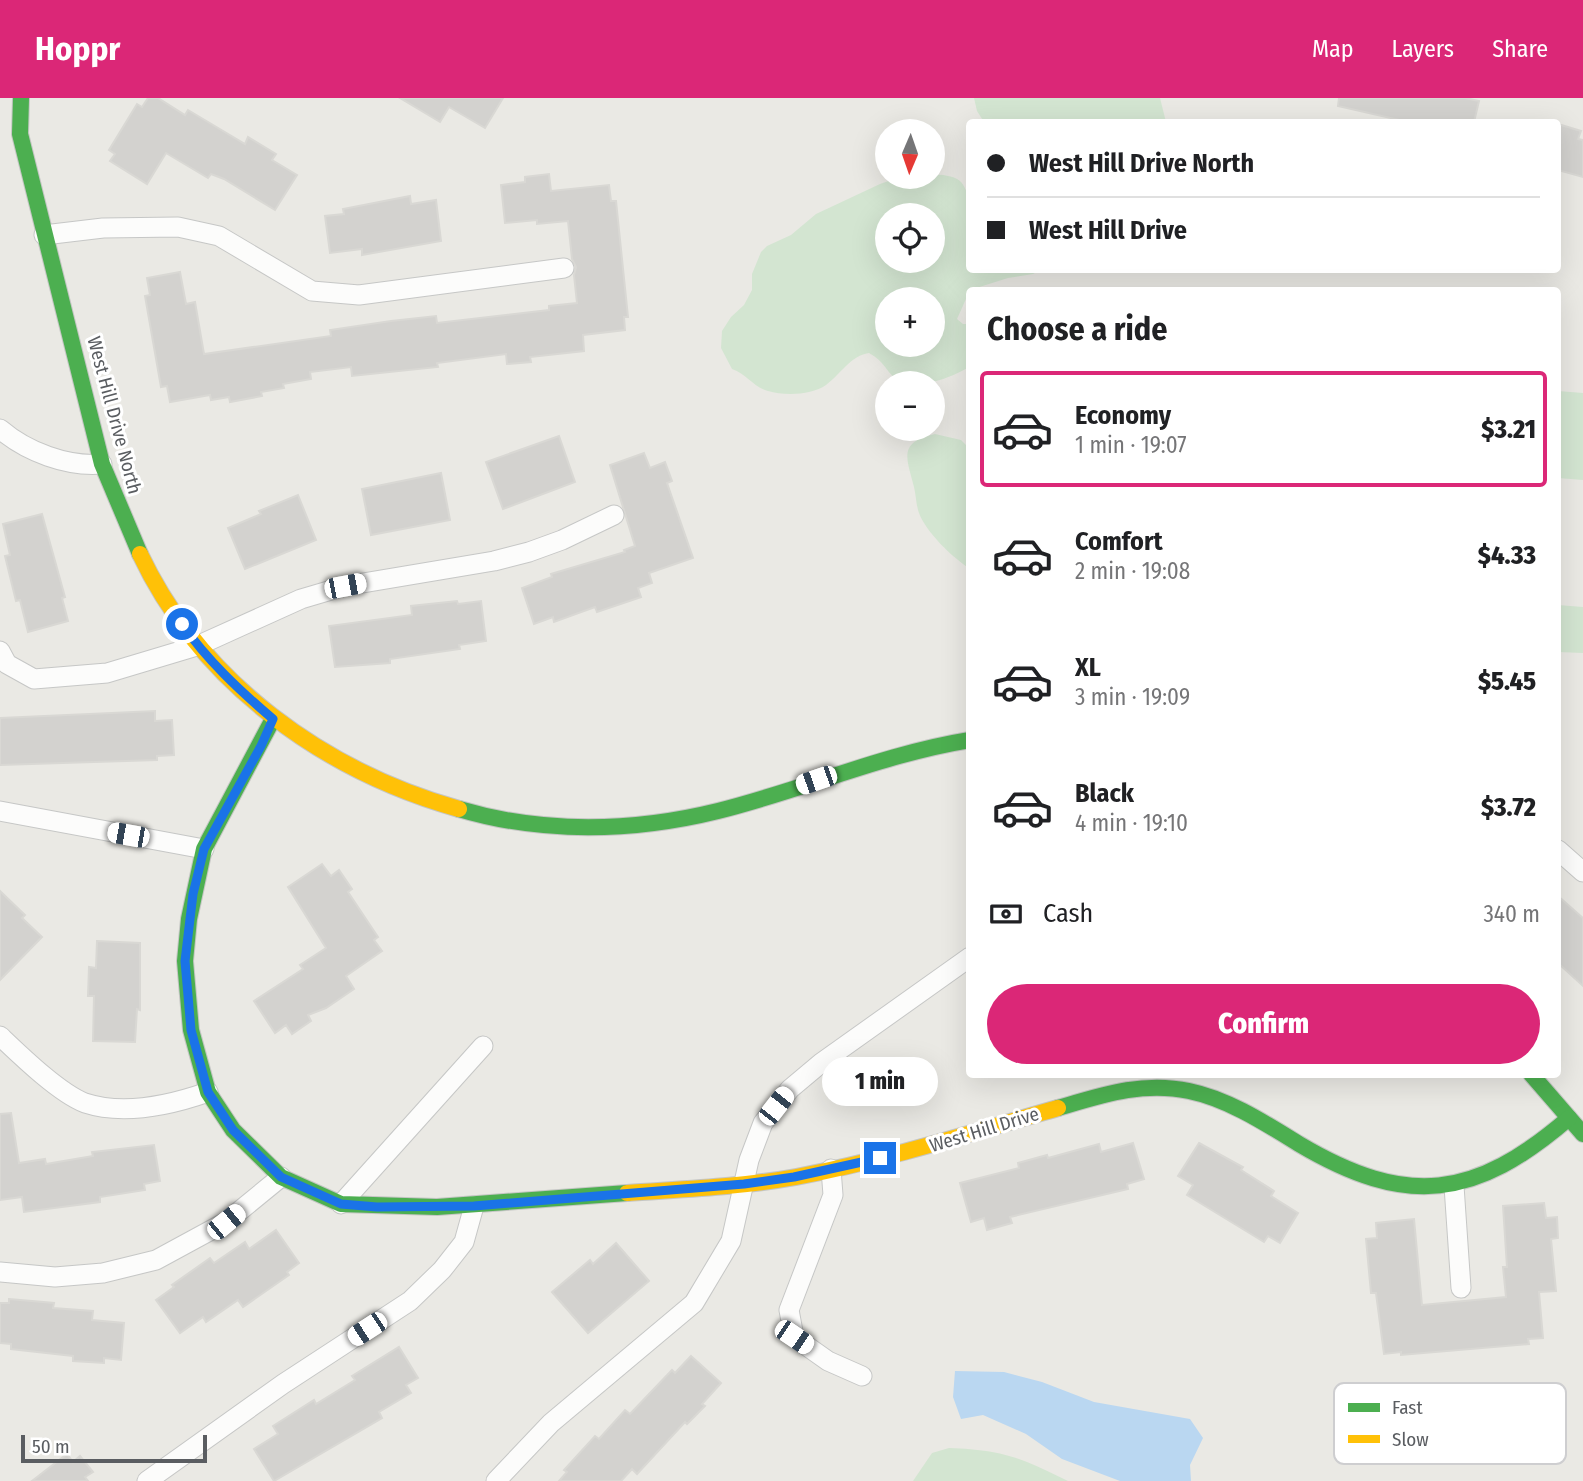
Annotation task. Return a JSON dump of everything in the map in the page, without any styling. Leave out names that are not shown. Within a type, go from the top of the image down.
[{"type":"street","name":"West Hill Drive North","points":[[22,98],[20,134],[102,464],[139,554],[166,602],[197,646],[273,719],[329,757],[400,792],[464,813],[505,822],[574,829],[635,827],[684,819],[741,806],[925,746],[966,741]]},
{"type":"street","points":[[44,235],[103,228],[178,227],[219,236],[312,291],[359,295],[564,268]]},
{"type":"street","points":[[0,429],[16,442],[48,455],[81,466],[102,464]]},
{"type":"street","points":[[0,651],[7,664],[34,679],[107,673],[197,646],[244,622],[312,596],[345,586],[494,561],[529,552],[562,540],[614,515]]},
{"type":"street","name":"West Hill Drive","points":[[273,719],[204,849],[191,906],[186,972],[191,1030],[208,1092],[233,1130],[281,1177],[341,1204],[377,1207],[474,1206],[744,1184],[904,1153],[1122,1089],[1158,1086],[1192,1091],[1220,1100],[1352,1172],[1399,1186],[1433,1189],[1454,1186],[1492,1173],[1547,1138],[1569,1118]]},
{"type":"street","points":[[0,811],[204,849]]},
{"type":"street","points":[[1561,853],[1583,872]]},
{"type":"street","points":[[496,1481],[551,1423],[694,1303],[731,1241],[749,1160],[763,1123],[790,1089],[821,1063],[966,960]]},
{"type":"street","points":[[0,1035],[35,1069],[84,1102],[118,1108],[172,1105],[208,1092]]},
{"type":"street","points":[[341,1204],[482,1046]]},
{"type":"street","points":[[1534,1078],[1583,1133]]},
{"type":"street","points":[[831,1169],[833,1195],[789,1310],[794,1337],[828,1361],[862,1376]]},
{"type":"street","points":[[0,1272],[55,1277],[103,1273],[156,1260],[226,1222],[281,1177]]},
{"type":"street","points":[[1454,1186],[1461,1288]]},
{"type":"street","points":[[147,1481],[283,1384],[410,1301],[442,1270],[464,1242],[474,1206]]},
{"type":"green space","points":[[974,98],[1160,98],[1165,119],[982,119]]},
{"type":"green space","points":[[947,176],[960,181],[966,191],[966,273],[1035,273],[980,287],[966,287],[966,299],[957,319],[966,324],[966,368],[953,375],[945,378],[945,371],[888,371],[869,353],[856,358],[820,388],[806,393],[775,393],[754,384],[732,369],[721,348],[722,331],[731,317],[744,305],[752,290],[752,274],[761,252],[767,246],[791,235],[816,214],[875,186],[875,189],[945,189]]},
{"type":"green space","points":[[1561,391],[1583,393],[1583,480],[1561,478]]},
{"type":"green space","points":[[945,436],[961,440],[966,445],[966,566],[934,536],[918,510],[908,460],[910,447],[915,442],[945,441]]},
{"type":"green space","points":[[1561,605],[1583,607],[1583,653],[1561,652]]},
{"type":"green space","points":[[949,1448],[998,1453],[1037,1466],[1068,1481],[913,1481],[932,1453]]},
{"type":"water","points":[[955,1371],[1004,1372],[1042,1382],[1094,1402],[1190,1419],[1203,1438],[1190,1465],[1191,1481],[1120,1481],[1062,1459],[1026,1434],[983,1415],[961,1419],[953,1397]]},
{"type":"building","points":[[148,98],[158,98],[185,115],[188,110],[245,144],[248,137],[276,154],[272,160],[297,175],[275,210],[224,179],[211,174],[208,178],[166,153],[147,184],[110,161],[115,154],[109,150],[137,104],[142,107]]},
{"type":"building","points":[[400,98],[503,98],[485,128],[449,107],[440,122]]},
{"type":"building","points":[[1339,98],[1465,98],[1479,101],[1475,119],[1395,119],[1338,106]]},
{"type":"building","points":[[1561,125],[1581,131],[1578,139],[1583,140],[1583,177],[1561,171]]},
{"type":"building","points":[[549,174],[551,191],[609,185],[611,201],[616,201],[628,317],[624,317],[625,330],[583,335],[584,351],[530,357],[531,362],[507,364],[506,354],[437,363],[438,367],[352,376],[351,367],[310,372],[311,379],[283,384],[284,388],[261,392],[262,396],[230,402],[229,397],[211,400],[210,395],[170,402],[167,386],[161,387],[145,296],[150,295],[147,278],[180,272],[186,304],[195,302],[204,354],[331,336],[330,330],[391,321],[436,316],[437,323],[549,310],[549,306],[577,303],[574,275],[576,267],[572,259],[568,221],[505,223],[501,185],[525,182],[525,177]]},
{"type":"building","points":[[410,196],[411,204],[436,200],[441,241],[362,255],[362,249],[330,253],[325,216],[344,214],[343,209]]},
{"type":"building","points":[[559,436],[575,482],[503,509],[486,462]]},
{"type":"building","points":[[644,453],[650,468],[665,462],[672,481],[667,483],[693,558],[649,573],[652,583],[638,588],[641,597],[597,612],[595,607],[554,622],[553,617],[534,624],[522,588],[552,577],[551,574],[625,552],[624,550],[635,546],[610,465]]},
{"type":"building","points":[[441,473],[450,520],[371,535],[362,489]]},
{"type":"building","points":[[298,495],[316,540],[245,569],[228,528],[261,514],[259,511]]},
{"type":"building","points":[[42,514],[65,597],[62,598],[68,621],[28,632],[20,600],[16,601],[5,556],[10,555],[3,524]]},
{"type":"building","points":[[457,601],[458,604],[481,601],[486,641],[459,645],[460,649],[390,659],[390,663],[335,667],[329,626],[412,615],[411,606]]},
{"type":"building","points":[[155,711],[155,721],[172,720],[174,755],[157,756],[157,760],[0,765],[0,718]]},
{"type":"building","points":[[322,864],[331,876],[339,870],[352,889],[348,892],[378,937],[374,940],[382,951],[346,976],[354,989],[326,1008],[308,1015],[311,1021],[292,1034],[286,1025],[275,1033],[254,1001],[303,969],[300,965],[326,948],[288,887]]},
{"type":"building","points":[[0,891],[25,915],[22,918],[42,937],[0,980]]},
{"type":"building","points":[[1561,899],[1583,918],[1583,986],[1561,966]]},
{"type":"building","points":[[97,941],[140,943],[140,1010],[137,1009],[135,1042],[93,1041],[94,996],[88,996],[89,967],[96,968]]},
{"type":"building","points":[[11,1113],[19,1163],[45,1159],[46,1164],[93,1156],[92,1152],[154,1145],[160,1181],[144,1184],[145,1190],[100,1197],[100,1202],[24,1212],[22,1197],[0,1200],[0,1114]]},
{"type":"building","points":[[1133,1143],[1144,1179],[1127,1184],[1128,1189],[1010,1217],[1012,1223],[987,1230],[984,1218],[971,1222],[960,1183],[1019,1168],[1018,1163],[1047,1155],[1048,1158],[1099,1144],[1101,1152]]},
{"type":"building","points":[[1199,1143],[1243,1167],[1241,1170],[1274,1191],[1271,1196],[1298,1213],[1280,1243],[1268,1236],[1264,1242],[1187,1195],[1193,1185],[1178,1176]]},
{"type":"building","points":[[1544,1203],[1546,1218],[1557,1217],[1558,1238],[1551,1239],[1556,1291],[1539,1292],[1543,1338],[1528,1339],[1529,1344],[1401,1355],[1401,1352],[1384,1354],[1376,1293],[1371,1293],[1366,1239],[1377,1238],[1376,1223],[1414,1219],[1422,1305],[1506,1297],[1503,1206]]},
{"type":"building","points":[[276,1230],[299,1263],[287,1272],[289,1275],[243,1307],[238,1300],[206,1322],[203,1317],[180,1333],[156,1300],[210,1258],[214,1263],[245,1242],[249,1249]]},
{"type":"building","points":[[616,1243],[649,1281],[588,1333],[552,1292],[590,1260],[593,1264]]},
{"type":"building","points":[[9,1299],[54,1303],[53,1308],[93,1311],[92,1320],[124,1323],[121,1360],[104,1358],[104,1363],[73,1361],[73,1356],[11,1349],[11,1344],[0,1343],[0,1303],[9,1303]]},
{"type":"building","points":[[399,1347],[418,1378],[406,1385],[411,1393],[379,1412],[382,1418],[274,1481],[254,1449],[278,1434],[273,1426],[314,1400],[316,1404],[355,1380],[352,1376]]},
{"type":"building","points":[[691,1356],[721,1383],[702,1404],[705,1406],[687,1424],[685,1422],[637,1474],[632,1469],[621,1481],[559,1481],[567,1472],[564,1470],[595,1436],[599,1439],[625,1410],[630,1414],[672,1370],[675,1373]]},
{"type":"building","points":[[67,1454],[73,1462],[80,1456],[93,1472],[85,1477],[88,1481],[32,1481]]},
{"type":"traffic: fast","points":[[21,98],[20,134],[102,464],[140,554]]},
{"type":"traffic: fast","points":[[273,719],[204,849],[189,919],[185,961],[191,1030],[208,1092],[233,1130],[281,1177],[341,1204],[437,1207],[627,1193]]},
{"type":"traffic: fast","points":[[459,809],[523,823],[555,826],[653,823],[718,811],[874,763],[966,741]]},
{"type":"traffic: fast","points":[[1534,1078],[1583,1134]]},
{"type":"traffic: fast","points":[[1058,1108],[1123,1091],[1155,1088],[1189,1091],[1232,1106],[1338,1165],[1374,1178],[1407,1185],[1439,1185],[1471,1179],[1502,1165],[1535,1145],[1569,1118]]},
{"type":"traffic: slow","points":[[140,554],[166,600],[197,643],[232,681],[272,716],[315,746],[361,771],[409,792],[459,809]]},
{"type":"traffic: slow","points":[[627,1193],[796,1177],[895,1154],[1058,1108]]},
{"type":"route","points":[[182,624],[197,646],[273,719],[204,849],[193,894],[185,961],[191,1030],[208,1092],[233,1130],[281,1177],[341,1204],[377,1207],[474,1206],[744,1184],[794,1177],[880,1158]]}]
